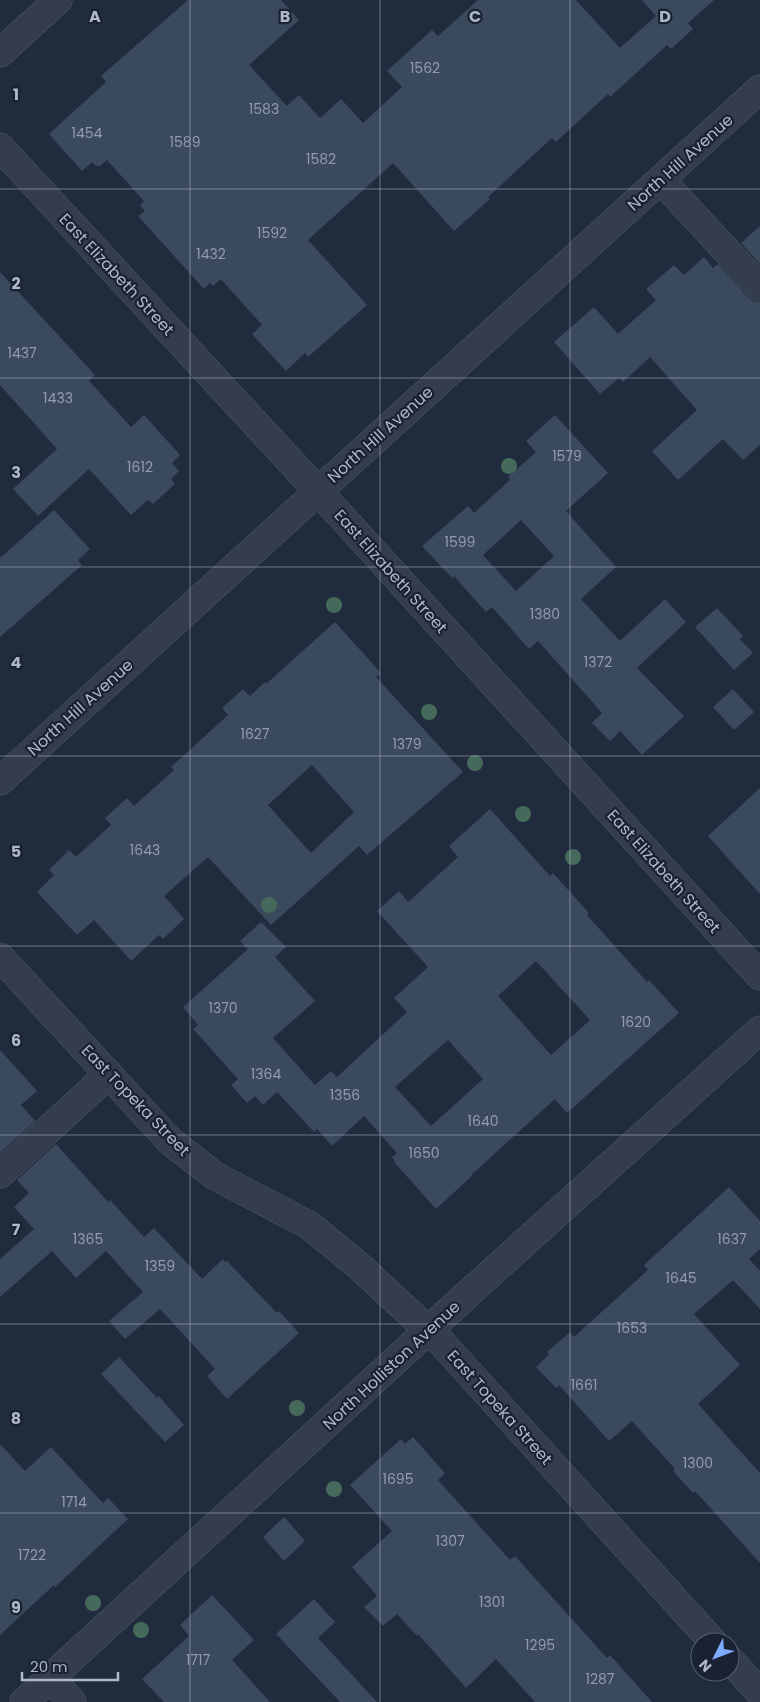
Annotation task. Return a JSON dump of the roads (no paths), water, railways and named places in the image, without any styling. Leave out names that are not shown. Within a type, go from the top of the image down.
[{"type":"street","points":[[0,53],[58,0]]},
{"type":"street","name":"North Hill Avenue","points":[[0,780],[760,89]]},
{"type":"street","name":"East Elizabeth Street","points":[[0,147],[318,491],[760,976]]},
{"type":"street","points":[[661,180],[760,287]]},
{"type":"street","name":"East Topeka Street","points":[[0,957],[170,1140],[215,1176],[309,1225],[360,1267],[441,1342],[705,1632]]},
{"type":"street","name":"North Holliston Avenue","points":[[24,1702],[428,1331],[760,1030]]},
{"type":"street","points":[[0,1174],[109,1074]]},
{"type":"street","points":[[740,1671],[760,1693]]},
{"type":"street","points":[[50,1678],[72,1702]]}]
